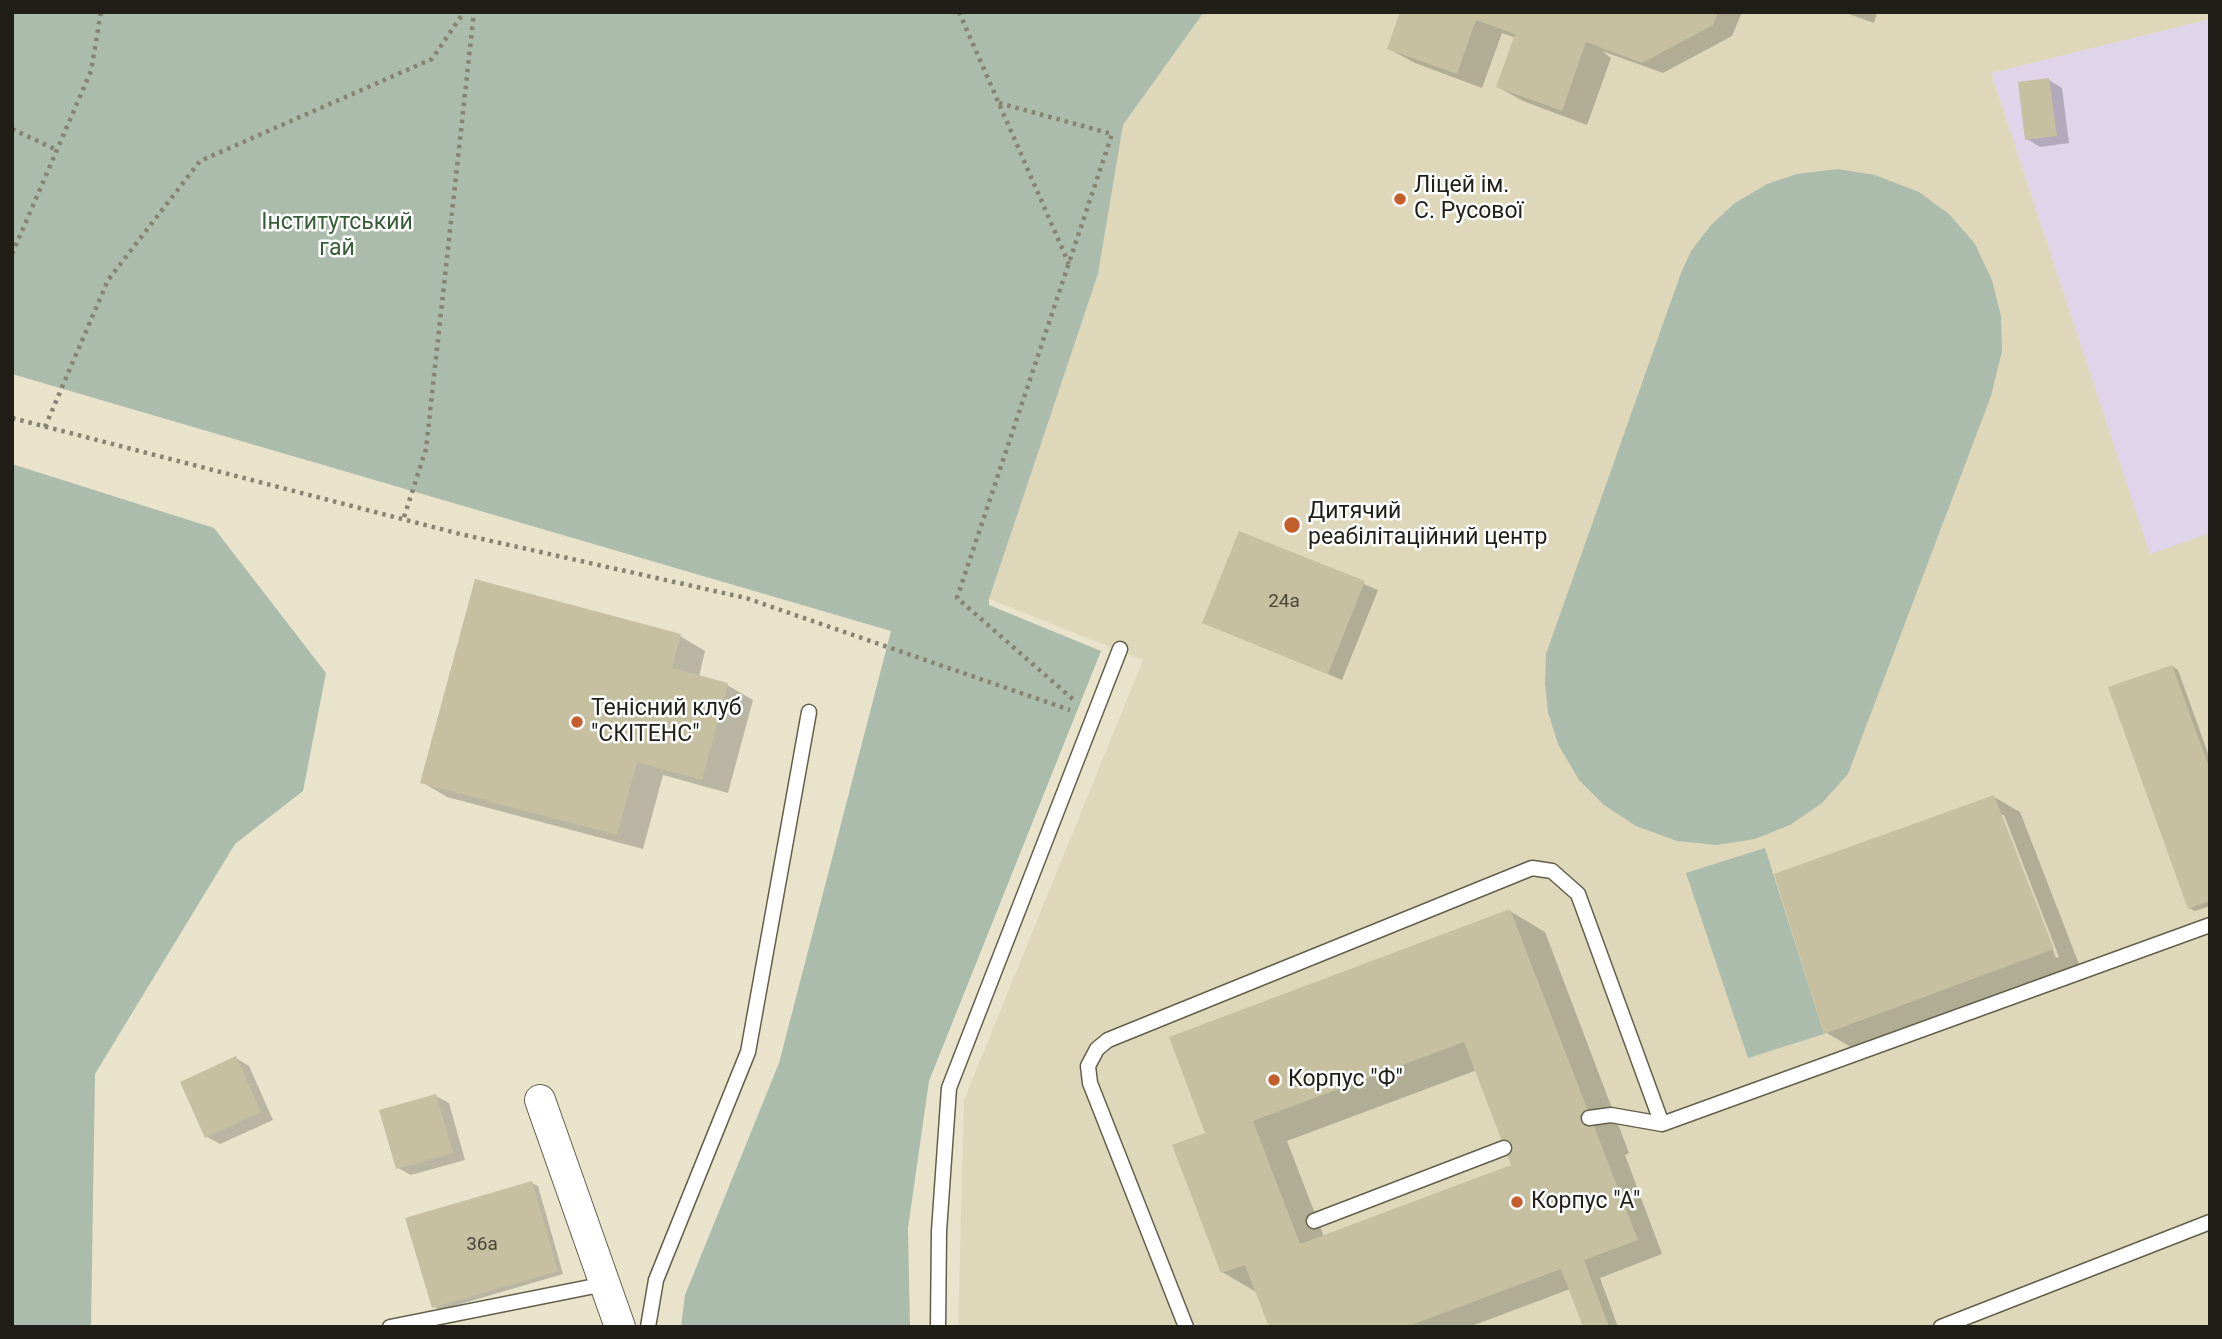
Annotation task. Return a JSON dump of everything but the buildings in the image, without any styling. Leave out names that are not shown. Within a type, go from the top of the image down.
[{"type":"street","points":[[540,1100],[620,1327]]},
{"type":"lane","points":[[938,1327],[939,1231],[949,1088],[1120,649]]},
{"type":"lane","points":[[648,1327],[656,1280],[748,1052],[809,712]]},
{"type":"lane","points":[[1186,1327],[1090,1083],[1088,1066],[1097,1049],[1108,1040],[1532,869],[1552,871],[1577,894],[1662,1124]]},
{"type":"lane","points":[[1589,1118],[1611,1115],[1662,1124],[2210,925]]},
{"type":"lane","points":[[1314,1221],[1504,1148]]},
{"type":"lane","points":[[1941,1327],[2210,1222]]},
{"type":"lane","points":[[390,1327],[605,1284]]},
{"type":"path","points":[[12,254],[91,71],[101,12]]},
{"type":"path","points":[[45,427],[108,280],[200,161],[432,59],[464,12]]},
{"type":"path","points":[[404,517],[426,449],[474,12]]},
{"type":"path","points":[[959,12],[1069,264]]},
{"type":"path","points":[[999,103],[1112,134],[957,598],[1094,718]]},
{"type":"path","points":[[12,129],[57,150]]},
{"type":"path","points":[[12,418],[404,517],[460,534],[746,598],[1094,718]]},
{"type":"shaded area","points":[[1204,12],[2210,12],[2210,19],[1991,73],[2150,554],[2210,533],[2210,1327],[958,1327],[964,1100],[1143,660],[989,599],[1098,274],[1123,125]]},
{"type":"shaded area","points":[[2210,19],[2210,533],[2150,555],[1991,73]]},
{"type":"green space","name":"Інститутський гай","points":[[12,12],[1204,12],[1123,125],[1098,274],[989,599],[989,605],[1101,651],[929,1081],[908,1228],[910,1327],[681,1327],[685,1295],[779,1063],[891,631],[12,374]]},
{"type":"green space","points":[[1837,169],[1875,175],[1919,192],[1949,214],[1975,244],[1992,280],[2001,316],[2002,351],[1991,396],[1848,774],[1822,803],[1790,825],[1755,839],[1717,845],[1677,841],[1636,826],[1604,805],[1579,780],[1558,744],[1548,712],[1546,654],[1691,251],[1711,225],[1735,203],[1767,184],[1797,174]]},
{"type":"green space","points":[[12,464],[214,528],[326,673],[303,791],[235,844],[95,1074],[91,1327],[12,1327]]},
{"type":"green space","points":[[1765,848],[1824,1034],[1748,1058],[1686,873]]},
{"type":"place","name":"Ліцей ім. С. Русової","points":[[1400,199]]},
{"type":"place","name":"Дитячий реабілітаційний центр","points":[[1292,525]]},
{"type":"place","name":"Тенісний клуб \"СКІТЕНС\"","points":[[577,722]]},
{"type":"place","name":"Корпус \"Ф\"","points":[[1274,1080]]},
{"type":"place","name":"Корпус \"А\"","points":[[1517,1202]]}]
